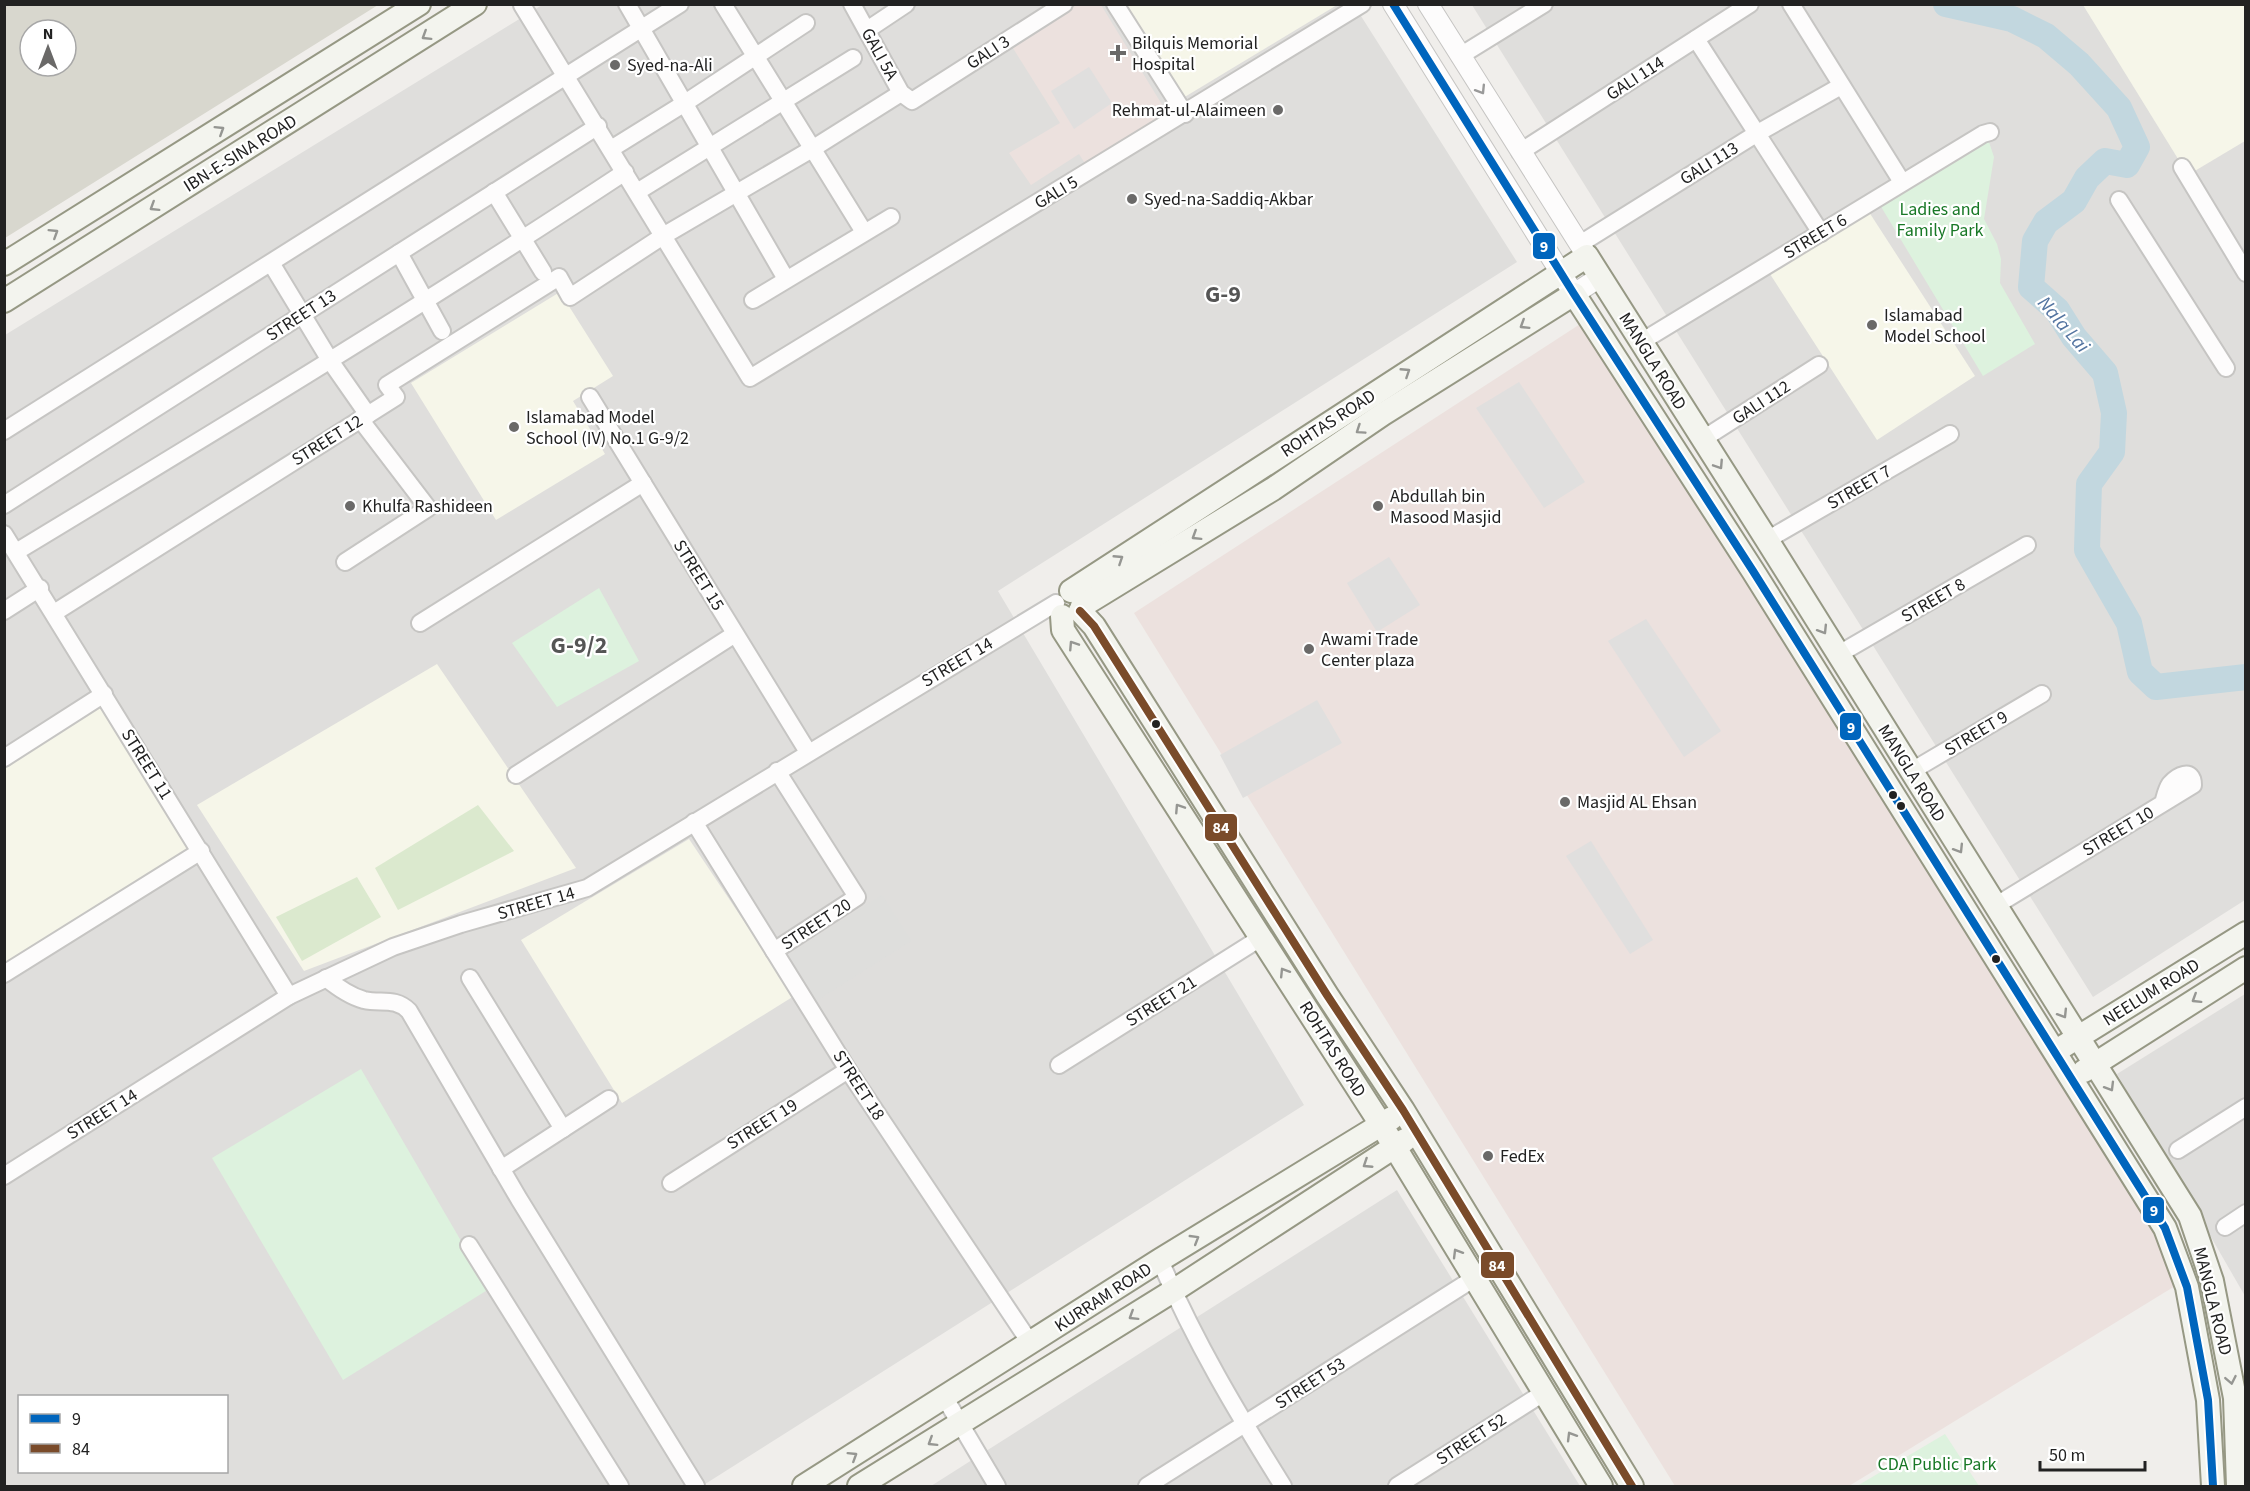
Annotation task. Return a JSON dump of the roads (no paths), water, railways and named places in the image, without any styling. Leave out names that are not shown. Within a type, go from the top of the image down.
[{"type":"main road","name":"IBN-E-SINA ROAD","points":[[4,264],[419,4]]},
{"type":"main road","name":"IBN-E-SINA ROAD","points":[[4,301],[475,4]]},
{"type":"main road","name":"ROHTAS ROAD","points":[[1583,250],[1560,272],[1070,605],[1063,630],[1382,1126],[1596,1478]]},
{"type":"main road","name":"MANGLA ROAD","points":[[1583,250],[1839,654],[1910,772],[2190,1216],[2212,1281],[2235,1398],[2238,1486]]},
{"type":"main road","name":"ROHTAS ROAD","points":[[1070,605],[1273,489],[1383,414],[1574,294]]},
{"type":"main road","name":"MANGLA ROAD","points":[[1574,294],[1759,581],[2073,1078],[2165,1228],[2183,1277],[2208,1400],[2213,1486]]},
{"type":"main road","name":"ROHTAS ROAD","points":[[1070,605],[1094,626],[1403,1110],[1632,1486]]},
{"type":"main road","name":"NEELUM ROAD","points":[[2055,1051],[2078,1039],[2238,937]]},
{"type":"main road","name":"NEELUM ROAD","points":[[2073,1078],[2246,968]]},
{"type":"main road","name":"KURRAM ROAD","points":[[804,1486],[1160,1260],[1382,1126],[1403,1110]]},
{"type":"main road","name":"KURRAM ROAD","points":[[860,1486],[1173,1291],[1393,1147],[1417,1134]]},
{"type":"main road","points":[[1596,1478],[1613,1455]]},
{"type":"street","points":[[627,4],[786,279]]},
{"type":"street","points":[[4,431],[568,77],[680,4]]},
{"type":"street","points":[[723,4],[864,232]]},
{"type":"street","name":"GALI 5A","points":[[852,4],[907,97]]},
{"type":"street","points":[[867,30],[906,4]]},
{"type":"street","name":"GALI 3","points":[[570,297],[663,236],[1065,4]]},
{"type":"street","points":[[1115,4],[1185,114]]},
{"type":"street","name":"GALI 5","points":[[663,236],[750,378],[1362,4]]},
{"type":"street","name":"MANGLA ROAD","points":[[1393,4],[1574,294]]},
{"type":"street","name":"MANGLA ROAD","points":[[1428,4],[1583,250]]},
{"type":"street","points":[[1460,56],[1544,4]]},
{"type":"street","name":"GALI 114","points":[[1520,152],[1750,4]]},
{"type":"street","points":[[1791,4],[1902,182]]},
{"type":"street","points":[[522,5],[598,126],[663,236]]},
{"type":"street","points":[[611,149],[806,23]]},
{"type":"street","points":[[1696,39],[1821,233]]},
{"type":"street","points":[[637,192],[853,58]]},
{"type":"street","name":"GALI 113","points":[[1583,250],[1756,134],[1841,86]]},
{"type":"street","name":"STREET 13","points":[[4,505],[598,126]]},
{"type":"street","name":"STREET 6","points":[[1641,342],[1902,182],[1990,132]]},
{"type":"street","points":[[2182,167],[2246,273]]},
{"type":"street","points":[[16,552],[331,362],[625,172]]},
{"type":"street","points":[[494,192],[543,272]]},
{"type":"street","points":[[2120,200],[2226,368]]},
{"type":"street","points":[[753,300],[891,217]]},
{"type":"street","points":[[399,253],[442,331]]},
{"type":"street","points":[[271,263],[364,417],[428,508],[345,562]]},
{"type":"street","name":"STREET 12","points":[[54,613],[396,397],[387,385],[559,277],[570,297]]},
{"type":"street","points":[[1574,294],[1600,277]]},
{"type":"street","name":"GALI 112","points":[[1703,439],[1819,365]]},
{"type":"street","name":"STREET 15","points":[[590,397],[808,752]]},
{"type":"street","name":"STREET 7","points":[[1767,540],[1950,434]]},
{"type":"street","points":[[420,623],[642,483]]},
{"type":"street","name":"STREET 11","points":[[4,534],[289,996]]},
{"type":"street","name":"STREET 8","points":[[1839,654],[2027,545]]},
{"type":"street","points":[[4,611],[39,588]]},
{"type":"street","name":"STREET 14","points":[[4,1176],[289,996],[393,947],[461,924],[587,888],[808,752],[1070,605]]},
{"type":"street","points":[[516,775],[735,634]]},
{"type":"street","points":[[4,758],[104,694]]},
{"type":"street","name":"STREET 9","points":[[1910,772],[2042,694]]},
{"type":"street","name":"STREET 20","points":[[774,951],[857,897],[777,771]]},
{"type":"street","name":"STREET 10","points":[[1995,906],[2193,785],[2193,780],[2189,775],[2184,773],[2178,775],[2169,785],[2163,803]]},
{"type":"street","name":"STREET 18","points":[[694,822],[848,1070],[1031,1344]]},
{"type":"street","points":[[4,974],[201,851]]},
{"type":"street","name":"STREET 21","points":[[1059,1065],[1262,937]]},
{"type":"street","points":[[326,978],[346,993],[361,999],[402,1004],[409,1011],[501,1169],[696,1486]]},
{"type":"street","points":[[470,978],[563,1129]]},
{"type":"street","name":"STREET 19","points":[[673,1181],[848,1070]]},
{"type":"street","points":[[501,1169],[609,1099]]},
{"type":"street","points":[[2178,1150],[2246,1107]]},
{"type":"street","points":[[2224,1227],[2246,1213]]},
{"type":"street","points":[[469,1245],[620,1486]]},
{"type":"street","points":[[1160,1260],[1173,1291],[1245,1425],[1283,1486]]},
{"type":"street","name":"STREET 53","points":[[1148,1486],[1473,1279]]},
{"type":"street","name":"STREET 52","points":[[1397,1486],[1545,1392]]},
{"type":"street","points":[[945,1398],[997,1486]]},
{"type":"waterway","name":"Nala Lai","points":[[1946,4],[2012,19],[2046,36],[2079,64],[2119,108],[2137,147],[2127,165],[2105,161],[2087,178],[2074,201],[2046,222],[2035,241],[2031,287],[2057,310],[2074,337],[2105,373],[2114,413],[2112,452],[2089,484],[2087,550],[2129,623],[2140,672],[2156,687],[2246,677]]},
{"type":"place","name":"Bilquis Memorial Hospital","points":[[1118,53]]},
{"type":"place","name":"Syed-na-Ali","points":[[615,65]]},
{"type":"place","name":"Rehmat-ul-Alaimeen","points":[[1278,110]]},
{"type":"place","name":"Syed-na-Saddiq-Akbar","points":[[1132,199]]},
{"type":"place","name":"Islamabad Model School","points":[[1872,325]]},
{"type":"place","name":"Islamabad Model School (IV) No.1 G-9/2","points":[[514,427]]},
{"type":"place","name":"Khulfa Rashideen","points":[[350,506]]},
{"type":"place","name":"Abdullah bin Masood Masjid","points":[[1378,506]]},
{"type":"place","name":"Awami Trade Center plaza","points":[[1309,649]]},
{"type":"place","name":"Masjid AL Ehsan","points":[[1565,802]]},
{"type":"place","name":"FedEx","points":[[1488,1156]]},
{"type":"district","name":"G-9","points":[[1223,294]]},
{"type":"district","name":"G-9/2","points":[[579,645]]},
{"type":"park label","name":"Ladies and Family Park","points":[[1940,219]]},
{"type":"park label","name":"CDA Public Park","points":[[1937,1464]]}]
